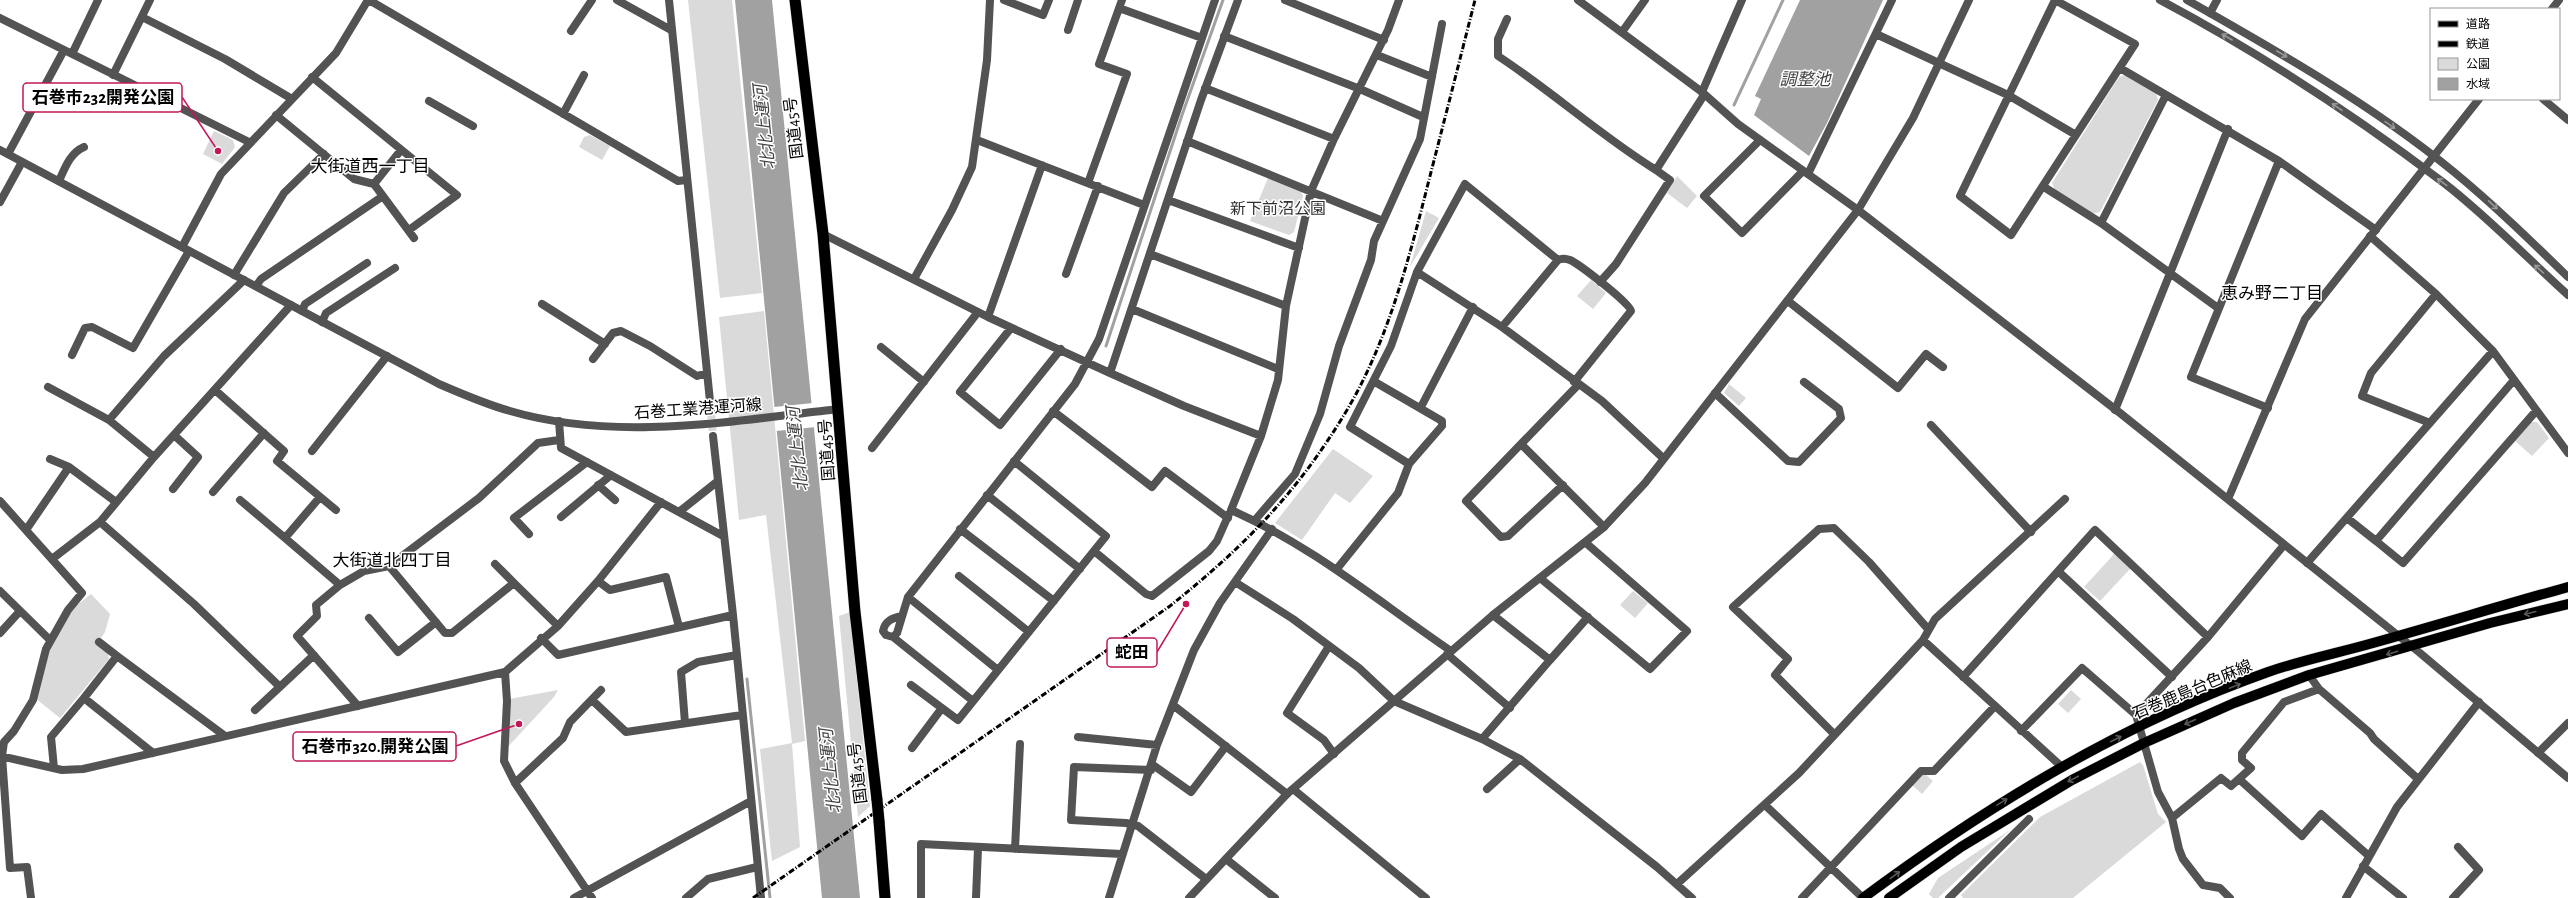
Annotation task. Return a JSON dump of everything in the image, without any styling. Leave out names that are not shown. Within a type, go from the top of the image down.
[{"type":"highway","name":"国道45号","points":[[795,0],[823,234],[855,612],[877,800],[885,898]]},
{"type":"main road","name":"石巻鹿島台色麻線","points":[[1863,898],[1966,825],[2062,767],[2139,727],[2266,673],[2568,587]]},
{"type":"main road","name":"石巻鹿島台色麻線","points":[[1889,898],[2015,813],[2144,743],[2234,703],[2309,675],[2412,647],[2490,623],[2568,604]]},
{"type":"street","points":[[4,152],[68,52],[98,0]]},
{"type":"street","points":[[113,75],[150,0]]},
{"type":"street","points":[[72,355],[85,328],[92,327],[133,348],[185,249],[221,174],[249,142],[336,53],[369,0],[678,182],[686,180]]},
{"type":"street","points":[[571,31],[592,0]]},
{"type":"street","points":[[617,0],[671,30]]},
{"type":"street","points":[[669,0],[686,180],[711,411]]},
{"type":"street","points":[[914,279],[969,178],[977,140],[986,60],[990,0]]},
{"type":"street","points":[[1004,0],[1043,15],[1049,0]]},
{"type":"street","points":[[1068,30],[1078,0]]},
{"type":"street","points":[[1088,183],[1127,74],[1099,64],[1122,0]]},
{"type":"street","points":[[893,637],[897,633],[908,597],[1075,384],[1087,363],[1099,339],[1215,0]]},
{"type":"street","points":[[1110,373],[1205,88],[1238,0]]},
{"type":"street","points":[[1285,0],[1299,2],[1384,40]]},
{"type":"street","points":[[1094,551],[1146,594],[1152,596],[1209,551],[1217,541],[1228,518],[1261,436],[1278,380],[1286,306],[1311,191],[1334,139],[1384,40],[1400,0]]},
{"type":"street","points":[[1622,32],[1645,0]]},
{"type":"street","points":[[1656,170],[1703,93],[1742,0]]},
{"type":"street","points":[[1760,140],[1704,196],[1742,234],[1805,173],[1892,0]]},
{"type":"street","points":[[1189,898],[1290,792],[1449,652],[1493,615],[1586,543],[1604,527],[1645,483],[1858,210],[1913,118],[1969,0]]},
{"type":"street","points":[[2055,0],[2135,44],[2044,187],[2011,235],[1960,196],[2055,0]]},
{"type":"street","points":[[2160,0],[2259,56],[2307,86],[2445,184],[2568,295]]},
{"type":"street","points":[[2187,0],[2324,79],[2434,157],[2487,200],[2568,277]]},
{"type":"street","points":[[2210,13],[2216,0]]},
{"type":"street","points":[[2553,8],[2559,0]]},
{"type":"street","points":[[1583,2],[1703,93],[1760,140],[1858,210],[2228,499],[2412,647],[2568,778]]},
{"type":"street","points":[[1119,8],[1202,38]]},
{"type":"street","points":[[142,17],[225,59],[292,99]]},
{"type":"street","points":[[0,18],[249,142]]},
{"type":"street","points":[[1507,19],[1498,39],[1498,56],[1566,104],[1596,129],[1670,180],[1616,264],[1600,282]]},
{"type":"street","points":[[1255,520],[1289,482],[1320,414],[1339,346],[1371,260],[1374,241],[1420,139],[1442,24]]},
{"type":"street","points":[[1876,34],[2008,95],[2076,135]]},
{"type":"street","points":[[1224,36],[1360,89],[1423,117]]},
{"type":"street","points":[[1377,55],[1432,77]]},
{"type":"street","points":[[2120,68],[2228,129],[2279,161],[2373,233],[2493,351],[2568,453]]},
{"type":"street","points":[[563,114],[584,75]]},
{"type":"street","points":[[312,77],[457,196],[409,230]]},
{"type":"street","points":[[1205,88],[1334,139]]},
{"type":"street","points":[[2101,224],[2166,95]]},
{"type":"street","points":[[2228,499],[2268,408],[2296,336],[2305,319],[2478,100]]},
{"type":"street","points":[[2544,100],[2568,120]]},
{"type":"street","points":[[429,101],[473,126]]},
{"type":"street","points":[[276,115],[354,179],[374,184],[414,238]]},
{"type":"street","points":[[2115,410],[2228,129]]},
{"type":"street","points":[[977,140],[1144,205]]},
{"type":"street","points":[[1187,141],[1383,221]]},
{"type":"street","points":[[59,181],[71,156],[76,150],[84,147]]},
{"type":"street","points":[[374,184],[401,150]]},
{"type":"street","name":"石巻工業港運河線","points":[[4,152],[439,384],[484,403],[511,412],[558,422],[630,428],[765,418],[839,409]]},
{"type":"street","points":[[234,275],[284,193],[324,154]]},
{"type":"street","points":[[2268,408],[2191,377],[2279,161]]},
{"type":"street","points":[[0,202],[22,162]]},
{"type":"street","points":[[988,317],[1042,166]]},
{"type":"street","points":[[1409,464],[1350,427],[1375,382],[1391,346],[1417,272],[1465,184],[1558,260]]},
{"type":"street","points":[[1066,274],[1098,186]]},
{"type":"street","points":[[2044,187],[2101,224],[2218,308]]},
{"type":"street","points":[[256,286],[261,279],[383,196]]},
{"type":"street","points":[[1168,200],[1299,248]]},
{"type":"street","points":[[823,234],[1011,328],[1061,349],[1087,363],[1184,406],[1261,436]]},
{"type":"street","points":[[1150,254],[1286,306]]},
{"type":"street","points":[[1502,327],[1558,260],[1563,258],[1570,260],[1629,305],[1631,311],[1576,383],[1521,444],[1466,500],[1501,537],[1508,536],[1563,485]]},
{"type":"street","points":[[302,311],[305,304],[367,263]]},
{"type":"street","points":[[322,322],[326,313],[395,268]]},
{"type":"street","points":[[1417,272],[1473,306],[1602,402],[1663,458]]},
{"type":"street","points":[[109,420],[164,356],[244,280]]},
{"type":"street","points":[[2430,423],[2362,396],[2372,373],[2436,294]]},
{"type":"street","points":[[1788,301],[1898,388],[1926,354],[1943,368]]},
{"type":"street","points":[[542,304],[605,344]]},
{"type":"street","points":[[52,559],[100,522],[154,457],[291,305]]},
{"type":"street","points":[[1421,407],[1473,306]]},
{"type":"street","points":[[1132,309],[1278,369]]},
{"type":"street","points":[[872,448],[978,312]]},
{"type":"street","points":[[1011,328],[960,392],[1000,425],[1061,349]]},
{"type":"street","points":[[593,359],[613,333],[622,331],[650,346],[697,376],[707,373]]},
{"type":"street","points":[[881,347],[924,382]]},
{"type":"street","points":[[2307,563],[2493,351]]},
{"type":"street","points":[[312,451],[387,356]]},
{"type":"street","points":[[2376,541],[2514,380]]},
{"type":"street","points":[[1336,570],[1398,493],[1409,464],[1442,426],[1442,421],[1421,407],[1375,382]]},
{"type":"street","points":[[1715,393],[1788,461],[1799,462],[1841,418],[1839,409],[1804,382]]},
{"type":"street","points":[[48,387],[109,420],[154,457]]},
{"type":"street","points":[[215,390],[284,451],[277,461],[336,510]]},
{"type":"street","points":[[1053,411],[1152,487],[1165,471],[1228,518]]},
{"type":"street","points":[[2347,518],[2403,563],[2536,411]]},
{"type":"street","points":[[558,422],[561,448],[723,536]]},
{"type":"street","points":[[1931,425],[2031,532]]},
{"type":"street","points":[[213,492],[264,433]]},
{"type":"street","points":[[173,489],[198,457],[174,435]]},
{"type":"street","points":[[713,436],[733,615],[761,898]]},
{"type":"street","points":[[358,706],[297,636],[317,616],[316,605],[340,585],[364,571],[389,566],[479,498],[538,443],[559,440]]},
{"type":"street","points":[[1521,444],[1604,527]]},
{"type":"street","points":[[50,459],[69,467],[116,502]]},
{"type":"street","points":[[911,685],[958,720],[1106,536],[1014,461]]},
{"type":"street","points":[[529,534],[514,518],[587,462]]},
{"type":"street","points":[[26,530],[69,467]]},
{"type":"street","points":[[560,517],[611,475]]},
{"type":"street","points":[[679,512],[718,481]]},
{"type":"street","points":[[598,485],[615,500]]},
{"type":"street","points":[[987,495],[1080,569]]},
{"type":"street","points":[[285,538],[320,497]]},
{"type":"street","points":[[1677,884],[1799,774],[1834,734],[1923,640],[1928,629],[1948,606],[2031,532],[2065,499]]},
{"type":"street","points":[[240,500],[340,585]]},
{"type":"street","points":[[0,501],[82,593],[68,610],[50,640],[46,649],[33,700],[23,718],[4,742],[1,757],[10,868],[27,867],[31,898]]},
{"type":"street","points":[[1,757],[62,770],[83,769],[505,672],[542,638],[558,626],[598,581],[661,502]]},
{"type":"street","points":[[1231,510],[1272,528],[1336,570],[1449,652],[1510,708]]},
{"type":"street","points":[[100,522],[194,604],[279,686]]},
{"type":"street","points":[[1109,898],[1132,823],[1152,767],[1157,745],[1194,650],[1208,621],[1272,528]]},
{"type":"street","points":[[1834,734],[1774,675],[1788,659],[1733,607],[1819,529],[1834,528],[1869,562],[1928,629]]},
{"type":"street","points":[[960,529],[1054,601]]},
{"type":"street","points":[[1963,677],[2059,572],[2095,530],[2208,637]]},
{"type":"street","points":[[1540,578],[1650,669],[1687,631],[1586,543]]},
{"type":"street","points":[[2136,715],[2208,637],[2284,545]]},
{"type":"street","points":[[495,564],[558,626]]},
{"type":"street","points":[[389,566],[445,633],[452,633],[514,583]]},
{"type":"street","points":[[2059,572],[2172,677]]},
{"type":"street","points":[[959,576],[1029,632]]},
{"type":"street","points":[[598,581],[610,590],[666,577],[679,627]]},
{"type":"street","points":[[1235,582],[1294,619],[1359,668],[1394,701],[1482,739],[1520,759],[1677,884],[1692,898]]},
{"type":"street","points":[[0,591],[50,640]]},
{"type":"street","points":[[908,597],[998,670]]},
{"type":"street","points":[[0,632],[20,611]]},
{"type":"street","points":[[542,638],[558,655],[733,615]]},
{"type":"street","points":[[1493,615],[1550,660]]},
{"type":"street","points":[[902,616],[891,619],[884,625],[883,630],[886,635],[893,637],[973,701]]},
{"type":"street","points":[[1482,739],[1588,617]]},
{"type":"street","points":[[369,618],[398,652],[436,622]]},
{"type":"street","points":[[1923,640],[2062,767]]},
{"type":"street","points":[[99,642],[225,736]]},
{"type":"street","points":[[1329,646],[1287,713],[1324,740],[1334,754]]},
{"type":"street","points":[[255,710],[314,655]]},
{"type":"street","points":[[685,723],[681,672],[698,662],[737,655]]},
{"type":"street","points":[[54,768],[51,737],[117,656]]},
{"type":"street","points":[[2021,731],[2082,668],[2136,715],[2158,792],[2172,818],[2183,859],[2203,885],[2220,888],[2230,898]]},
{"type":"street","points":[[505,672],[507,701],[504,762],[515,783],[592,898]]},
{"type":"street","points":[[2309,675],[2318,689],[2370,733],[2374,739],[2418,779]]},
{"type":"street","points":[[2172,818],[2221,778],[2231,786],[2239,779],[2251,768],[2242,760],[2242,753],[2284,702],[2318,689]]},
{"type":"street","points":[[515,783],[563,738],[570,722],[601,690]]},
{"type":"street","points":[[84,698],[153,753]]},
{"type":"street","points":[[592,700],[626,732],[742,715]]},
{"type":"street","points":[[2346,898],[2397,807],[2479,702]]},
{"type":"street","points":[[1173,705],[1226,746],[1290,792],[1426,898]]},
{"type":"street","points":[[1802,898],[1832,868],[1921,772],[1934,771],[1995,706]]},
{"type":"street","points":[[912,748],[942,708]]},
{"type":"street","points":[[2538,753],[2568,723]]},
{"type":"street","points":[[1078,737],[1157,745]]},
{"type":"street","points":[[1015,849],[1020,744]]},
{"type":"street","points":[[1206,879],[1132,823],[1071,820],[1074,767],[1152,767],[1191,792],[1226,746]]},
{"type":"street","points":[[1487,789],[1520,759]]},
{"type":"street","points":[[2239,779],[2302,836],[2321,814],[2369,856]]},
{"type":"street","points":[[574,898],[751,801]]},
{"type":"street","points":[[1765,805],[1863,898]]},
{"type":"street","points":[[1949,898],[2029,819]]},
{"type":"street","points":[[921,898],[920,844],[1122,854]]},
{"type":"street","points":[[2454,898],[2478,870],[2458,847]]},
{"type":"street","points":[[976,898],[978,848]]},
{"type":"street","points":[[1226,859],[1275,898]]},
{"type":"street","points":[[2363,866],[2403,898]]},
{"type":"street","points":[[686,898],[708,879],[757,867]]},
{"type":"green space","points":[[688,0],[732,0],[762,293],[720,298]]},
{"type":"green space","points":[[2125,75],[2156,92],[2158,100],[2100,212],[2091,214],[2055,190],[2052,183],[2119,77]]},
{"type":"green space","points":[[214,131],[233,140],[235,147],[222,164],[203,154]]},
{"type":"green space","points":[[590,135],[610,146],[602,160],[579,147],[584,137]]},
{"type":"green space","points":[[1677,176],[1697,196],[1687,208],[1667,193]]},
{"type":"green space","name":"新下前沼公園","points":[[1268,178],[1301,191],[1303,196],[1294,232],[1289,235],[1250,221]]},
{"type":"green space","points":[[1426,211],[1439,218],[1410,267]]},
{"type":"green space","points":[[1591,280],[1606,293],[1593,309],[1577,296]]},
{"type":"green space","points":[[764,311],[805,741],[792,744],[800,847],[772,861],[760,749],[792,743],[766,515],[739,520],[719,317]]},
{"type":"green space","points":[[1729,384],[1746,398],[1739,406],[1724,393]]},
{"type":"green space","points":[[2530,422],[2537,422],[2549,438],[2532,456],[2514,440]]},
{"type":"green space","points":[[1333,449],[1373,476],[1350,503],[1335,493],[1302,540],[1275,523]]},
{"type":"green space","points":[[2115,553],[2131,568],[2100,601],[2084,587]]},
{"type":"green space","points":[[1633,591],[1648,603],[1635,618],[1620,605]]},
{"type":"green space","points":[[91,594],[110,614],[105,632],[97,644],[108,653],[109,659],[60,718],[35,698],[48,651],[72,609]]},
{"type":"green space","points":[[850,612],[870,806],[858,817],[839,616]]},
{"type":"green space","points":[[558,690],[554,697],[506,749],[509,699]]},
{"type":"green space","points":[[2071,690],[2081,699],[2068,713],[2058,704]]},
{"type":"green space","points":[[2140,762],[2143,765],[2158,814],[2166,822],[2073,898],[1963,898],[1961,895],[2040,817]]},
{"type":"green space","points":[[1922,775],[1926,775],[1933,781],[1922,794],[1912,785]]},
{"type":"green space","points":[[2010,830],[1938,898],[1933,898],[1929,894],[1938,878]]},
{"type":"water","name":"北北上運河","points":[[735,0],[772,0],[860,898],[822,898]]},
{"type":"water","name":"調整池","points":[[1800,0],[1883,0],[1827,123],[1809,156],[1754,115],[1761,99],[1755,96]]},
{"type":"pier","points":[[813,403],[816,427],[776,431],[774,407]]},
{"type":"waterway","points":[[1106,346],[1182,115],[1223,0]]},
{"type":"waterway","points":[[1734,105],[1783,0]]},
{"type":"waterway","points":[[747,679],[770,898]]},
{"type":"tunnel","points":[[711,411],[713,436]]},
{"type":"railway","points":[[753,898],[1170,606],[1222,562],[1246,539],[1289,492],[1309,467],[1347,410],[1362,383],[1386,326],[1406,266],[1475,0]]},
{"type":"place","name":"石巻市232開発公園","points":[[218,151]]},
{"type":"place","name":"蛇田","points":[[1186,604]]},
{"type":"place","name":"石巻市320.開発公園","points":[[519,724]]},
{"type":"district","name":"大街道西一丁目","points":[[370,166]]},
{"type":"district","name":"恵み野二丁目","points":[[2272,293]]},
{"type":"district","name":"大街道北四丁目","points":[[392,560]]}]
